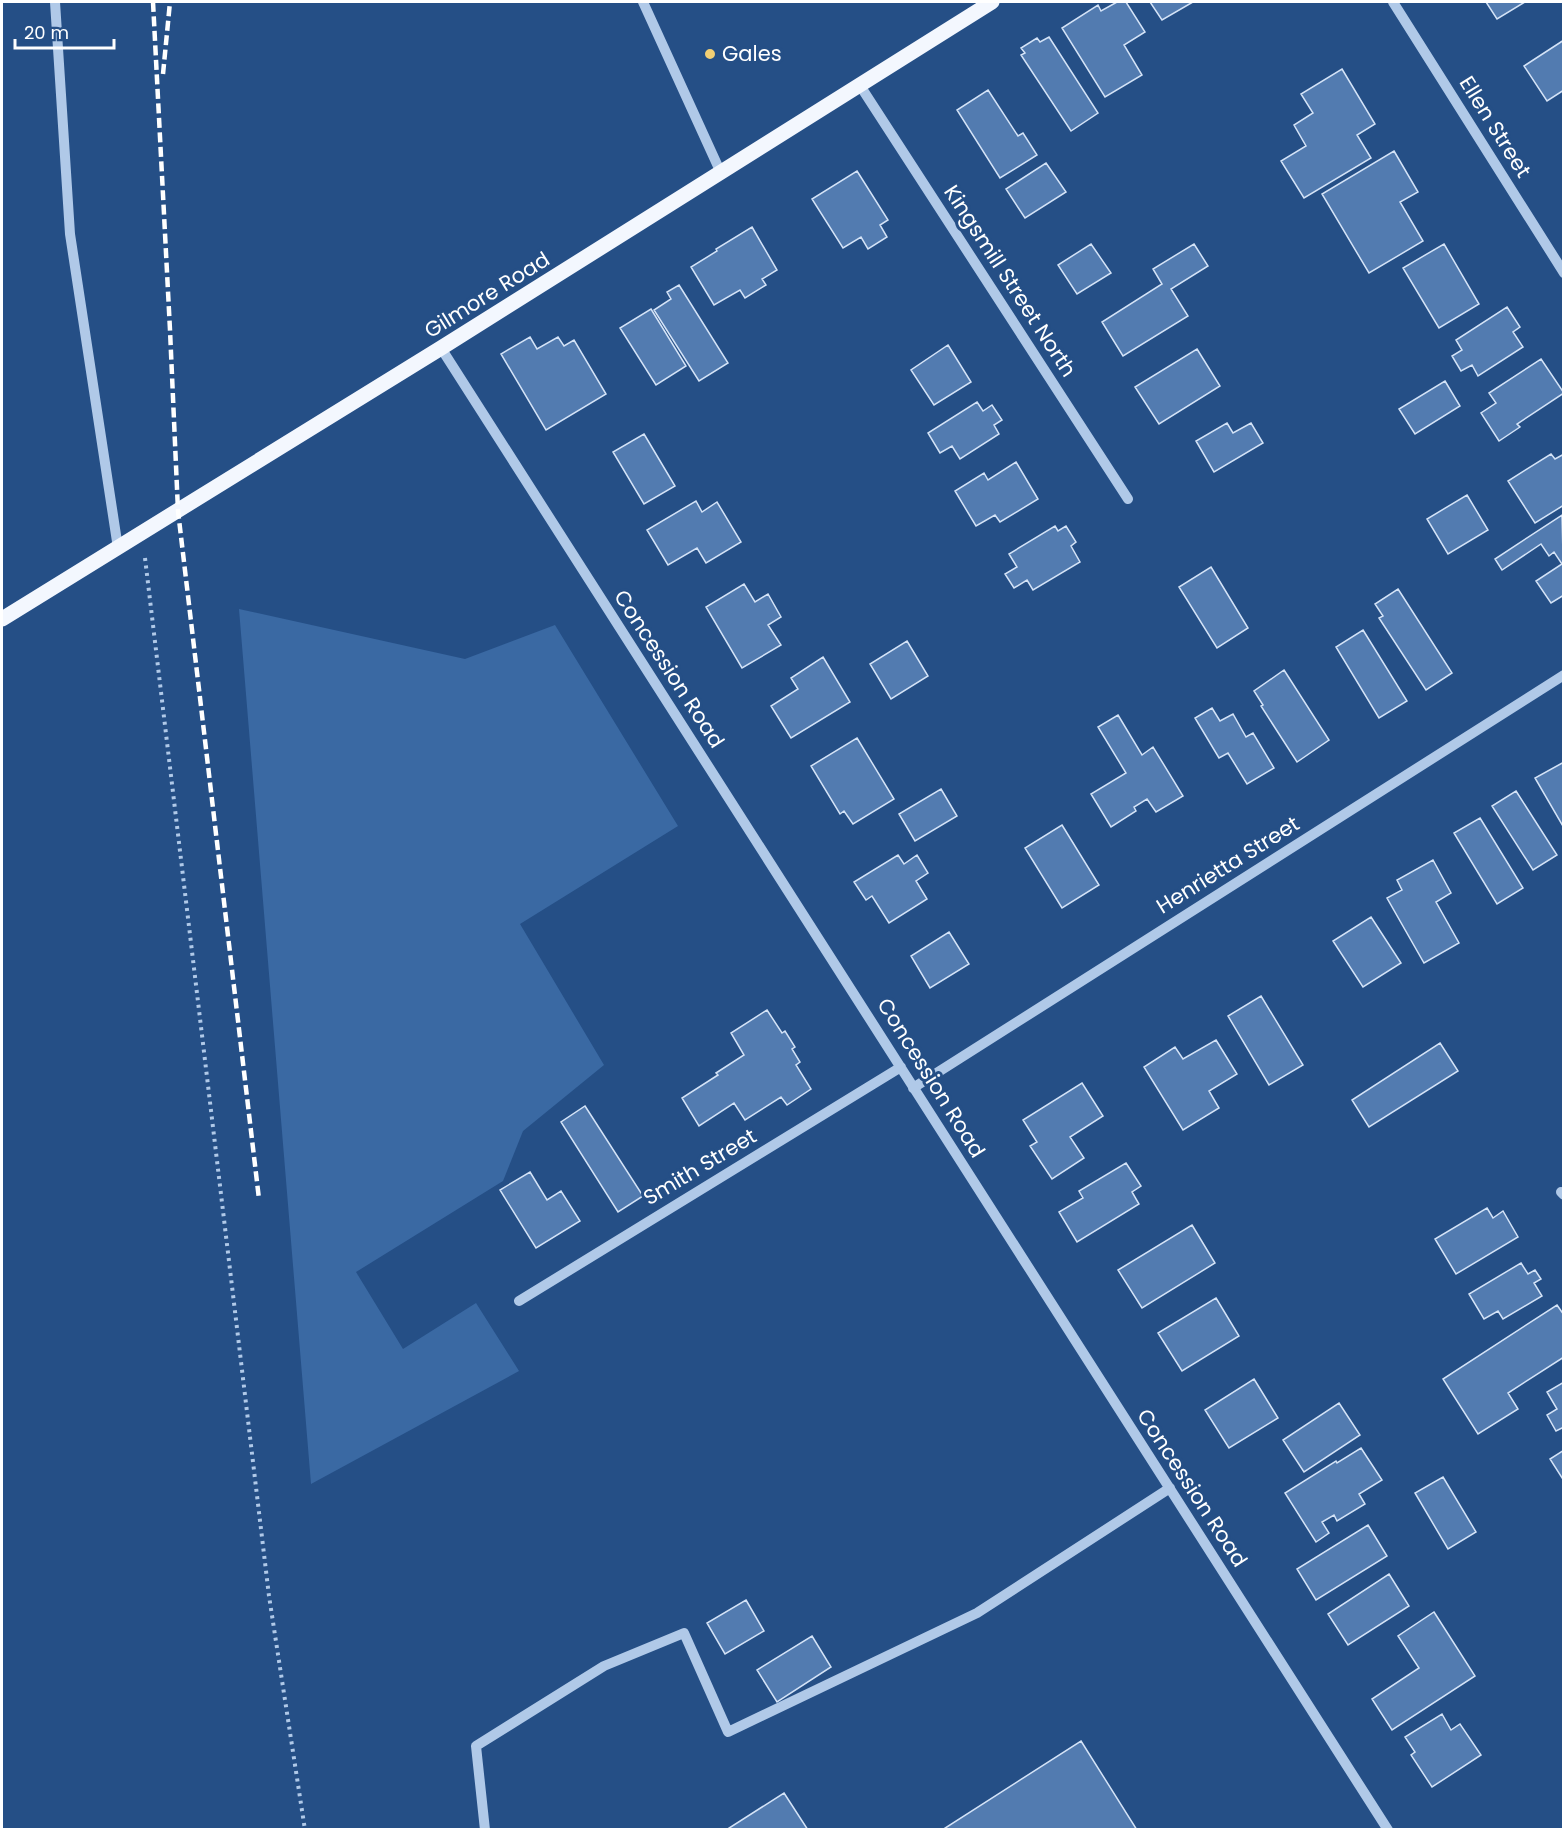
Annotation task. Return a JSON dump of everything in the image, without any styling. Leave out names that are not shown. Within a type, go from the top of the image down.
[{"type":"main road","name":"Gilmore Road","points":[[2,619],[441,348],[992,2]]},
{"type":"street","points":[[54,2],[70,234],[118,548]]},
{"type":"street","points":[[643,2],[721,172]]},
{"type":"street","name":"Ellen Street","points":[[1392,2],[1563,273]]},
{"type":"street","name":"Kingsmill Street North","points":[[860,84],[1128,499]]},
{"type":"street","name":"Concession Road","points":[[441,348],[1388,1830]]},
{"type":"street","name":"Henrietta Street","points":[[913,1088],[1563,675]]},
{"type":"street","name":"Smith Street","points":[[519,1300],[901,1067]]},
{"type":"street","points":[[485,1830],[476,1746],[604,1666],[684,1633],[728,1732],[977,1613],[1170,1488]]},
{"type":"path","points":[[142,533],[269,1596],[306,1830]]},
{"type":"shaded area","points":[[239,609],[465,659],[555,625],[678,826],[520,924],[604,1065],[523,1131],[503,1181],[356,1272],[403,1349],[476,1303],[519,1371],[311,1484]]},
{"type":"building","points":[[1117,2],[1126,2],[1145,32],[1124,45],[1142,75],[1105,97],[1062,28],[1098,5],[1101,11]]},
{"type":"building","points":[[1150,2],[1193,2],[1162,20]]},
{"type":"building","points":[[1486,2],[1525,2],[1497,19]]},
{"type":"building","points":[[1049,37],[1098,113],[1071,131],[1021,55],[1025,53],[1021,48],[1037,38],[1040,42]]},
{"type":"building","points":[[1564,40],[1564,90],[1547,101],[1524,66]]},
{"type":"building","points":[[1342,69],[1375,124],[1357,135],[1371,158],[1304,198],[1281,161],[1306,146],[1294,125],[1313,113],[1301,94]]},
{"type":"building","points":[[988,90],[1018,136],[1023,133],[1037,155],[1000,178],[957,110]]},
{"type":"building","points":[[1394,151],[1418,192],[1400,202],[1423,241],[1369,273],[1322,194]]},
{"type":"building","points":[[1046,163],[1066,192],[1025,218],[1006,189]]},
{"type":"building","points":[[857,171],[888,220],[880,225],[887,237],[868,249],[861,237],[843,248],[812,199]]},
{"type":"building","points":[[752,227],[777,270],[762,279],[766,285],[745,298],[740,290],[714,305],[691,267]]},
{"type":"building","points":[[1091,244],[1111,273],[1077,294],[1058,265]]},
{"type":"building","points":[[1194,244],[1208,266],[1171,289],[1188,316],[1123,356],[1102,322],[1162,284],[1153,269]]},
{"type":"building","points":[[1444,244],[1479,304],[1439,328],[1403,268]]},
{"type":"building","points":[[679,285],[728,363],[699,381],[654,310],[671,299],[667,292]]},
{"type":"building","points":[[1507,307],[1520,327],[1513,332],[1523,347],[1478,376],[1472,365],[1461,371],[1452,356],[1462,350],[1456,340]]},
{"type":"building","points":[[651,309],[686,366],[656,385],[620,328]]},
{"type":"building","points":[[530,337],[537,349],[558,337],[564,346],[574,340],[606,394],[546,430],[501,354]]},
{"type":"building","points":[[948,345],[971,382],[934,405],[911,370]]},
{"type":"building","points":[[1197,349],[1220,386],[1159,424],[1135,387]]},
{"type":"building","points":[[1541,359],[1564,393],[1517,424],[1520,427],[1499,441],[1481,413],[1496,403],[1489,393]]},
{"type":"building","points":[[1445,381],[1460,406],[1415,434],[1399,409]]},
{"type":"building","points":[[977,402],[983,411],[992,405],[1002,420],[994,425],[999,434],[960,459],[952,446],[940,453],[928,433]]},
{"type":"building","points":[[1227,423],[1233,433],[1251,423],[1263,443],[1214,472],[1196,441]]},
{"type":"building","points":[[644,434],[675,486],[644,504],[613,452]]},
{"type":"building","points":[[1551,454],[1555,459],[1564,454],[1564,505],[1535,523],[1508,481]]},
{"type":"building","points":[[1016,462],[1038,499],[1000,522],[995,515],[976,526],[955,491],[984,473],[988,480]]},
{"type":"building","points":[[1467,495],[1488,530],[1448,554],[1427,519]]},
{"type":"building","points":[[696,501],[702,512],[717,502],[741,542],[706,563],[697,548],[668,565],[647,530]]},
{"type":"building","points":[[1562,515],[1564,595],[1551,603],[1536,581],[1562,564],[1554,552],[1549,556],[1541,544],[1502,570],[1495,559]]},
{"type":"building","points":[[1055,526],[1058,531],[1066,526],[1076,542],[1071,546],[1080,562],[1033,590],[1027,580],[1014,588],[1005,574],[1017,567],[1009,554]]},
{"type":"building","points":[[1211,567],[1248,628],[1217,648],[1179,587]]},
{"type":"building","points":[[744,584],[755,602],[768,594],[781,617],[768,625],[781,645],[742,668],[706,607]]},
{"type":"building","points":[[1398,589],[1452,673],[1426,690],[1379,618],[1383,616],[1375,604]]},
{"type":"building","points":[[1363,630],[1407,701],[1379,718],[1336,647]]},
{"type":"building","points":[[907,641],[928,676],[891,699],[870,664]]},
{"type":"building","points":[[823,657],[850,702],[791,738],[771,706],[798,689],[791,678]]},
{"type":"building","points":[[1284,670],[1329,740],[1297,762],[1254,691]]},
{"type":"building","points":[[1212,708],[1220,721],[1233,714],[1246,737],[1253,733],[1274,768],[1247,784],[1228,753],[1219,758],[1195,718]]},
{"type":"building","points":[[1118,715],[1142,755],[1153,747],[1183,796],[1156,812],[1147,799],[1134,807],[1136,811],[1111,827],[1091,794],[1126,773],[1098,727]]},
{"type":"building","points":[[857,738],[894,799],[853,824],[844,811],[840,814],[811,766]]},
{"type":"building","points":[[1564,762],[1564,828],[1535,778]]},
{"type":"building","points":[[941,789],[957,816],[915,841],[899,814]]},
{"type":"building","points":[[1516,791],[1557,855],[1533,870],[1492,806]]},
{"type":"building","points":[[1480,818],[1523,888],[1497,904],[1454,833]]},
{"type":"building","points":[[1062,825],[1099,885],[1062,908],[1025,848]]},
{"type":"building","points":[[898,855],[904,864],[917,855],[928,873],[916,881],[927,899],[889,923],[872,896],[866,900],[854,882]]},
{"type":"building","points":[[1433,860],[1451,893],[1436,902],[1459,943],[1424,963],[1387,898],[1402,890],[1397,880]]},
{"type":"building","points":[[1371,917],[1401,963],[1363,987],[1333,941]]},
{"type":"building","points":[[949,932],[969,964],[930,988],[911,956]]},
{"type":"building","points":[[1261,996],[1303,1065],[1269,1085],[1228,1016]]},
{"type":"building","points":[[767,1010],[782,1033],[785,1031],[795,1047],[792,1049],[800,1062],[796,1065],[811,1089],[787,1105],[781,1097],[745,1120],[734,1103],[699,1126],[682,1098],[744,1055],[731,1033]]},
{"type":"building","points":[[1216,1040],[1237,1074],[1209,1091],[1219,1108],[1183,1130],[1144,1067],[1175,1047],[1183,1059]]},
{"type":"building","points":[[1440,1043],[1458,1071],[1369,1127],[1352,1100]]},
{"type":"building","points":[[1082,1083],[1103,1116],[1070,1137],[1084,1158],[1052,1179],[1030,1146],[1037,1142],[1023,1120]]},
{"type":"building","points":[[585,1106],[643,1196],[618,1212],[561,1122]]},
{"type":"building","points":[[1126,1163],[1141,1186],[1132,1192],[1139,1204],[1077,1242],[1059,1212],[1083,1198],[1079,1191]]},
{"type":"building","points":[[530,1172],[547,1200],[561,1191],[580,1221],[536,1248],[500,1190]]},
{"type":"building","points":[[1487,1208],[1493,1218],[1503,1211],[1518,1237],[1456,1274],[1435,1239]]},
{"type":"building","points":[[1192,1225],[1215,1263],[1142,1308],[1118,1270]]},
{"type":"building","points":[[1521,1263],[1528,1274],[1535,1270],[1541,1279],[1534,1283],[1542,1296],[1503,1319],[1498,1311],[1484,1319],[1469,1294]]},
{"type":"building","points":[[1216,1298],[1239,1336],[1182,1371],[1158,1333]]},
{"type":"building","points":[[1557,1305],[1564,1315],[1564,1357],[1508,1393],[1518,1409],[1478,1434],[1443,1379]]},
{"type":"building","points":[[1254,1379],[1278,1418],[1229,1448],[1205,1410]]},
{"type":"building","points":[[1564,1382],[1564,1427],[1556,1431],[1547,1415],[1557,1409],[1547,1392]]},
{"type":"building","points":[[1339,1403],[1360,1435],[1304,1472],[1283,1440]]},
{"type":"building","points":[[1361,1448],[1382,1480],[1359,1494],[1365,1504],[1337,1521],[1334,1515],[1322,1522],[1329,1533],[1316,1542],[1285,1493]]},
{"type":"building","points":[[1564,1450],[1564,1481],[1550,1459]]},
{"type":"building","points":[[1443,1477],[1476,1532],[1448,1549],[1415,1493]]},
{"type":"building","points":[[1368,1525],[1387,1556],[1316,1600],[1297,1569]]},
{"type":"building","points":[[1389,1574],[1409,1606],[1348,1645],[1328,1614]]},
{"type":"building","points":[[746,1600],[764,1631],[725,1654],[707,1623]]},
{"type":"building","points":[[1434,1612],[1475,1676],[1392,1730],[1372,1699],[1419,1668],[1398,1636]]},
{"type":"building","points":[[812,1636],[831,1667],[777,1702],[757,1670]]},
{"type":"building","points":[[1442,1714],[1451,1730],[1460,1724],[1481,1755],[1432,1787],[1411,1755],[1415,1752],[1405,1737]]},
{"type":"building","points":[[1081,1741],[1137,1830],[942,1830]]},
{"type":"building","points":[[784,1793],[808,1830],[726,1830]]},
{"type":"railway","points":[[153,2],[178,511],[259,1199]]},
{"type":"railway","points":[[163,74],[170,2]]},
{"type":"place","name":"Gales","points":[[710,54]]}]
